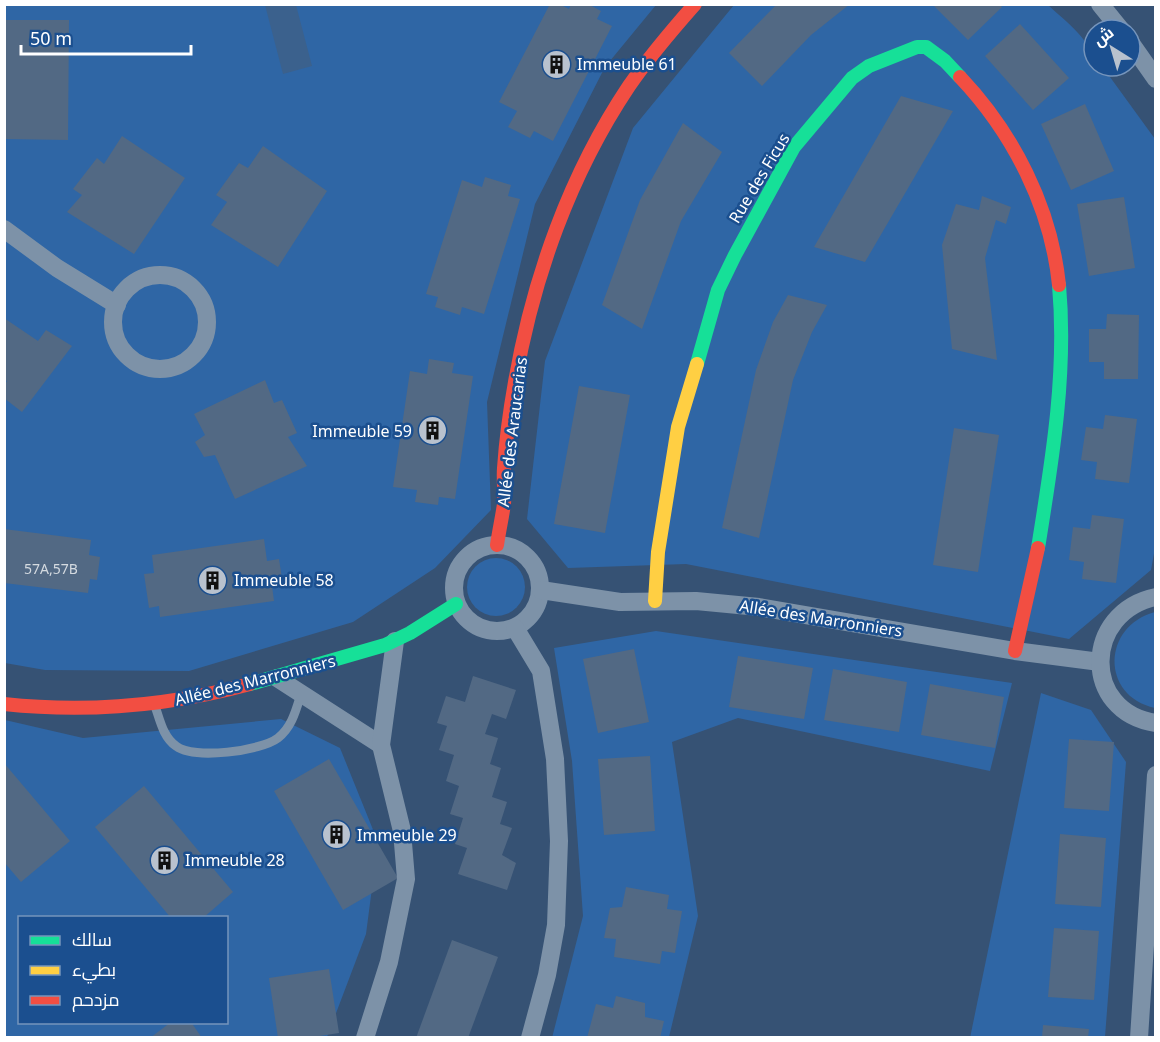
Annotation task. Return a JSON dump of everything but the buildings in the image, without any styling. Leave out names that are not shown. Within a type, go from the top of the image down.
[{"type":"street","name":"Allée des Araucarias","points":[[497,545],[504,503],[504,471],[508,435],[523,335],[558,223],[589,156],[620,101],[644,66],[695,4]]},
{"type":"street","points":[[1100,4],[1111,18]]},
{"type":"street","name":"Rue des Ficus","points":[[656,601],[658,552],[678,426],[718,290],[735,255],[794,147],[852,78],[891,56],[917,47],[926,47],[945,61],[981,99],[1019,158],[1041,203],[1053,243],[1057,268],[1061,311],[1058,405],[1038,551],[1015,651]]},
{"type":"street","points":[[1142,60],[1155,79]]},
{"type":"street","points":[[4,229],[57,268],[117,305]]},
{"type":"street","points":[[151,277],[174,278],[188,285],[202,303],[207,318],[203,340],[189,359],[176,366],[161,369],[138,364],[121,349],[115,335],[113,320],[117,305],[125,291],[137,282],[151,277]]},
{"type":"street","points":[[497,545],[512,548],[525,555],[535,567],[541,590],[531,616],[516,628],[501,632],[480,629],[464,616],[456,604],[453,589],[459,567],[475,551],[497,545]]},
{"type":"street","name":"Allée des Marronniers","points":[[541,590],[620,602],[715,602],[759,606],[1015,651],[1100,663]]},
{"type":"street","points":[[1155,597],[1133,605],[1113,622],[1102,645],[1100,663],[1103,679],[1115,701],[1135,717],[1155,723]]},
{"type":"street","name":"Allée des Marronniers","points":[[4,704],[61,709],[154,704],[197,698],[276,678],[394,641],[456,604]]},
{"type":"street","points":[[516,628],[540,671],[555,759],[559,841],[556,924],[547,975],[530,1038]]},
{"type":"street","points":[[365,1038],[389,962],[406,879],[402,831],[381,745],[394,641]]},
{"type":"street","points":[[276,678],[381,745]]},
{"type":"street","points":[[1139,1038],[1155,775]]},
{"type":"lane","points":[[154,704],[165,734],[176,746],[185,751],[208,753],[256,748],[269,744],[279,737],[289,725],[301,694]]},
{"type":"shaded area","points":[[4,5],[656,5],[605,67],[535,204],[487,402],[491,510],[435,568],[353,622],[189,671],[45,670],[5,663]]},
{"type":"shaded area","points":[[265,5],[296,5],[312,66],[283,74]]},
{"type":"shaded area","points":[[734,5],[1048,5],[1082,38],[1082,78],[1111,78],[1155,139],[1155,548],[1151,570],[1069,639],[686,564],[568,568],[527,519],[545,361],[633,128]]},
{"type":"shaded area","points":[[496,558],[507,560],[520,571],[525,587],[523,598],[512,611],[496,616],[485,614],[472,603],[467,587],[469,576],[480,563]]},
{"type":"shaded area","points":[[1156,612],[1155,708],[1137,701],[1124,690],[1117,676],[1114,661],[1117,645],[1125,631],[1138,620]]},
{"type":"shaded area","points":[[656,631],[1012,683],[990,771],[738,718],[672,742],[698,916],[669,1037],[552,1038],[583,916],[572,761],[554,648]]},
{"type":"shaded area","points":[[1041,693],[1091,710],[1126,762],[1105,1037],[970,1038]]},
{"type":"shaded area","points":[[281,719],[340,748],[378,842],[366,934],[327,1037],[5,1038],[5,720],[83,738]]},
{"type":"traffic: fast","points":[[697,364],[718,290],[735,255],[794,147],[852,78],[869,66],[917,47],[926,47],[945,61],[960,77]]},
{"type":"traffic: fast","points":[[1038,548],[1053,450],[1060,384],[1059,285]]},
{"type":"traffic: fast","points":[[250,684],[385,645],[410,633],[456,604]]},
{"type":"traffic: slow","points":[[655,601],[658,552],[678,427],[697,364]]},
{"type":"traffic: jam","points":[[497,545],[504,504],[505,457],[515,382],[543,266],[572,191],[608,120],[629,86],[695,4]]},
{"type":"traffic: jam","points":[[960,77],[997,122],[1026,173],[1048,227],[1059,285]]},
{"type":"traffic: jam","points":[[1015,651],[1038,548]]},
{"type":"traffic: jam","points":[[4,704],[66,708],[128,706],[189,698],[250,684]]},
{"type":"place","name":"Immeuble 61","points":[[556,64]]},
{"type":"place","name":"Immeuble 59","points":[[433,431]]},
{"type":"place","name":"Immeuble 58","points":[[213,580]]},
{"type":"place","name":"Immeuble 29","points":[[336,835]]},
{"type":"place","name":"Immeuble 28","points":[[164,860]]}]
